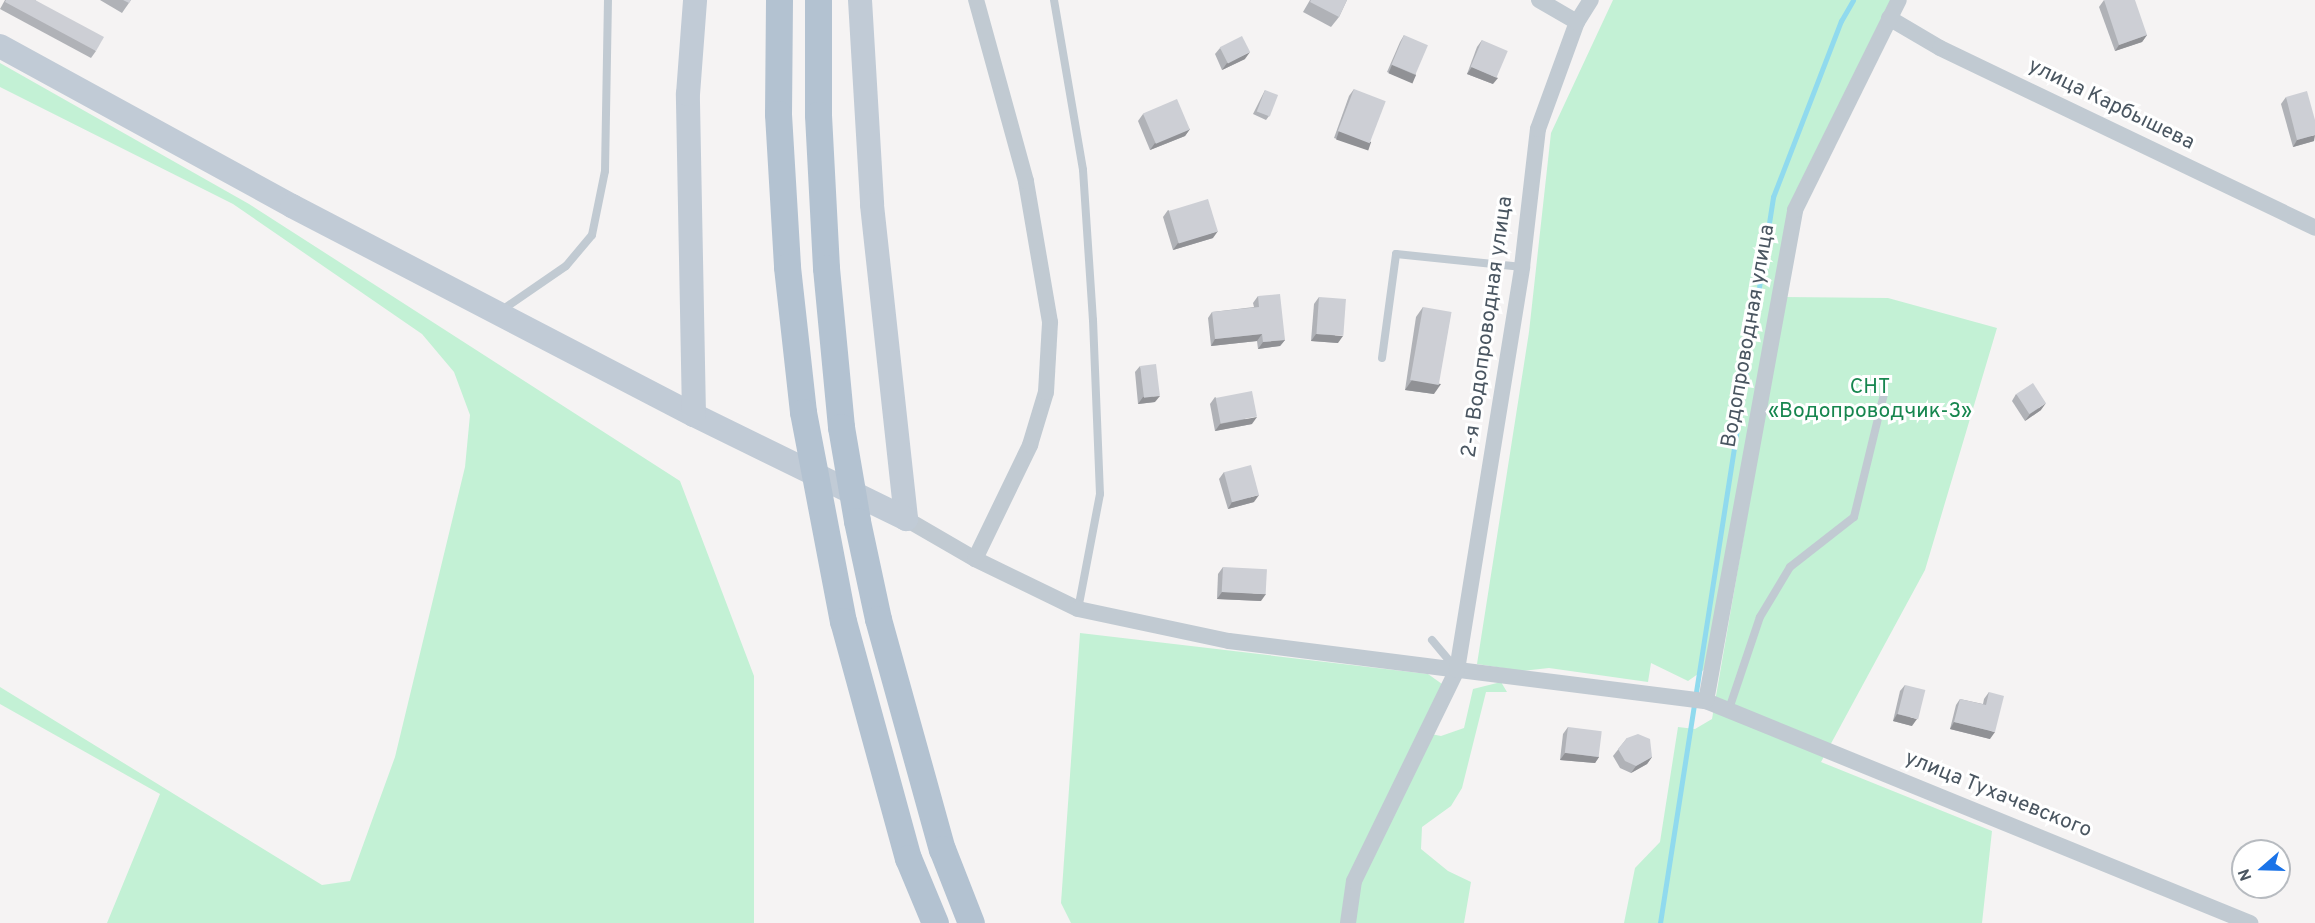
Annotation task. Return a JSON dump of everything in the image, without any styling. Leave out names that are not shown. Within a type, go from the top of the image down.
[{"type":"main road","points":[[779,0],[778,114],[786,256],[803,412],[843,621],[908,858],[935,923]]},
{"type":"main road","points":[[818,0],[818,115],[826,268],[841,427],[878,619],[942,849],[971,923]]},
{"type":"street","points":[[694,415],[688,94],[695,0]]},
{"type":"street","points":[[860,0],[872,205],[906,519]]},
{"type":"street","points":[[975,559],[1030,445],[1046,392],[1050,321],[1026,181],[976,0]]},
{"type":"street","points":[[1539,0],[1577,22]]},
{"type":"street","name":"2-я Водопроводная улица","points":[[1348,923],[1354,881],[1458,670],[1522,267],[1538,129],[1577,22],[1591,0]]},
{"type":"street","name":"Водопроводная улица","points":[[1706,701],[1795,210],[1899,0]]},
{"type":"street","name":"улица Карбышева","points":[[1889,18],[1940,48],[2315,228]]},
{"type":"street","points":[[0,46],[292,206],[694,415],[906,519]]},
{"type":"street","name":"улица Тухачевского","points":[[906,519],[975,559],[1078,609],[1229,641],[1706,701],[2250,923]]},
{"type":"lane","points":[[499,312],[566,266],[591,235],[605,171],[608,0]]},
{"type":"lane","points":[[1054,0],[1083,170],[1094,320],[1100,494],[1078,609]]},
{"type":"lane","points":[[1382,358],[1396,254],[1522,267]]},
{"type":"lane","points":[[1729,709],[1760,617],[1790,567],[1854,517],[1884,394]]},
{"type":"lane","points":[[1432,640],[1458,670]]},
{"type":"green space","points":[[1613,0],[1892,0],[1789,206],[1705,669],[1688,681],[1651,663],[1648,682],[1549,668],[1522,671],[1477,664],[1529,332],[1551,133]]},
{"type":"green space","points":[[0,63],[249,204],[680,481],[754,676],[754,923],[107,923],[160,794],[0,704],[0,687],[322,885],[350,881],[395,757],[465,467],[470,415],[454,372],[422,334],[233,204],[0,87]]},
{"type":"green space","name":"СНТ «Водопроводчик-3»","points":[[1785,297],[1888,298],[1997,328],[1925,570],[1821,762],[1992,831],[1982,923],[1624,923],[1635,868],[1660,842],[1678,727],[1695,729],[1712,719]]},
{"type":"green space","points":[[1080,633],[1428,674],[1442,684],[1421,732],[1441,736],[1464,728],[1473,689],[1501,682],[1507,692],[1486,692],[1462,788],[1451,806],[1422,827],[1421,849],[1448,871],[1471,882],[1464,923],[1071,923],[1061,903]]},
{"type":"building","points":[[6,0],[35,0],[104,37],[96,51],[5,2]]},
{"type":"building","points":[[1311,0],[1347,0],[1339,17],[1310,2]]},
{"type":"building","points":[[2104,0],[2135,0],[2147,35],[2119,45]]},
{"type":"building","points":[[1404,35],[1428,45],[1415,75],[1391,64]]},
{"type":"building","points":[[1242,36],[1250,52],[1228,63],[1220,47]]},
{"type":"building","points":[[1482,40],[1508,51],[1496,78],[1471,67]]},
{"type":"building","points":[[1354,89],[1386,101],[1370,143],[1338,131]]},
{"type":"building","points":[[1265,90],[1278,95],[1270,116],[1257,111]]},
{"type":"building","points":[[2307,91],[2315,120],[2315,135],[2297,140],[2286,97]]},
{"type":"building","points":[[1177,99],[1190,129],[1156,144],[1143,113]]},
{"type":"building","points":[[1208,199],[1218,232],[1179,244],[1169,211]]},
{"type":"building","points":[[1280,294],[1285,340],[1263,342],[1262,334],[1215,339],[1212,312],[1259,307],[1258,296]]},
{"type":"building","points":[[1319,297],[1346,299],[1343,336],[1316,334]]},
{"type":"building","points":[[1423,307],[1452,312],[1439,385],[1410,380]]},
{"type":"building","points":[[1156,364],[1160,396],[1144,398],[1140,366]]},
{"type":"building","points":[[2033,383],[2046,403],[2029,414],[2016,394]]},
{"type":"building","points":[[1252,391],[1257,417],[1221,424],[1216,398]]},
{"type":"building","points":[[1251,465],[1259,495],[1232,502],[1224,472]]},
{"type":"building","points":[[1223,567],[1267,569],[1266,594],[1222,592]]},
{"type":"building","points":[[1905,685],[1925,690],[1918,719],[1898,714]]},
{"type":"building","points":[[1989,692],[2004,696],[1995,732],[1954,722],[1960,699],[1986,705]]},
{"type":"building","points":[[1568,727],[1602,731],[1599,757],[1565,753]]},
{"type":"building","points":[[1638,734],[1650,739],[1652,757],[1636,766],[1625,761],[1618,749],[1627,738]]},
{"type":"waterway","points":[[1660,923],[1773,197],[1841,21],[1853,0]]}]
